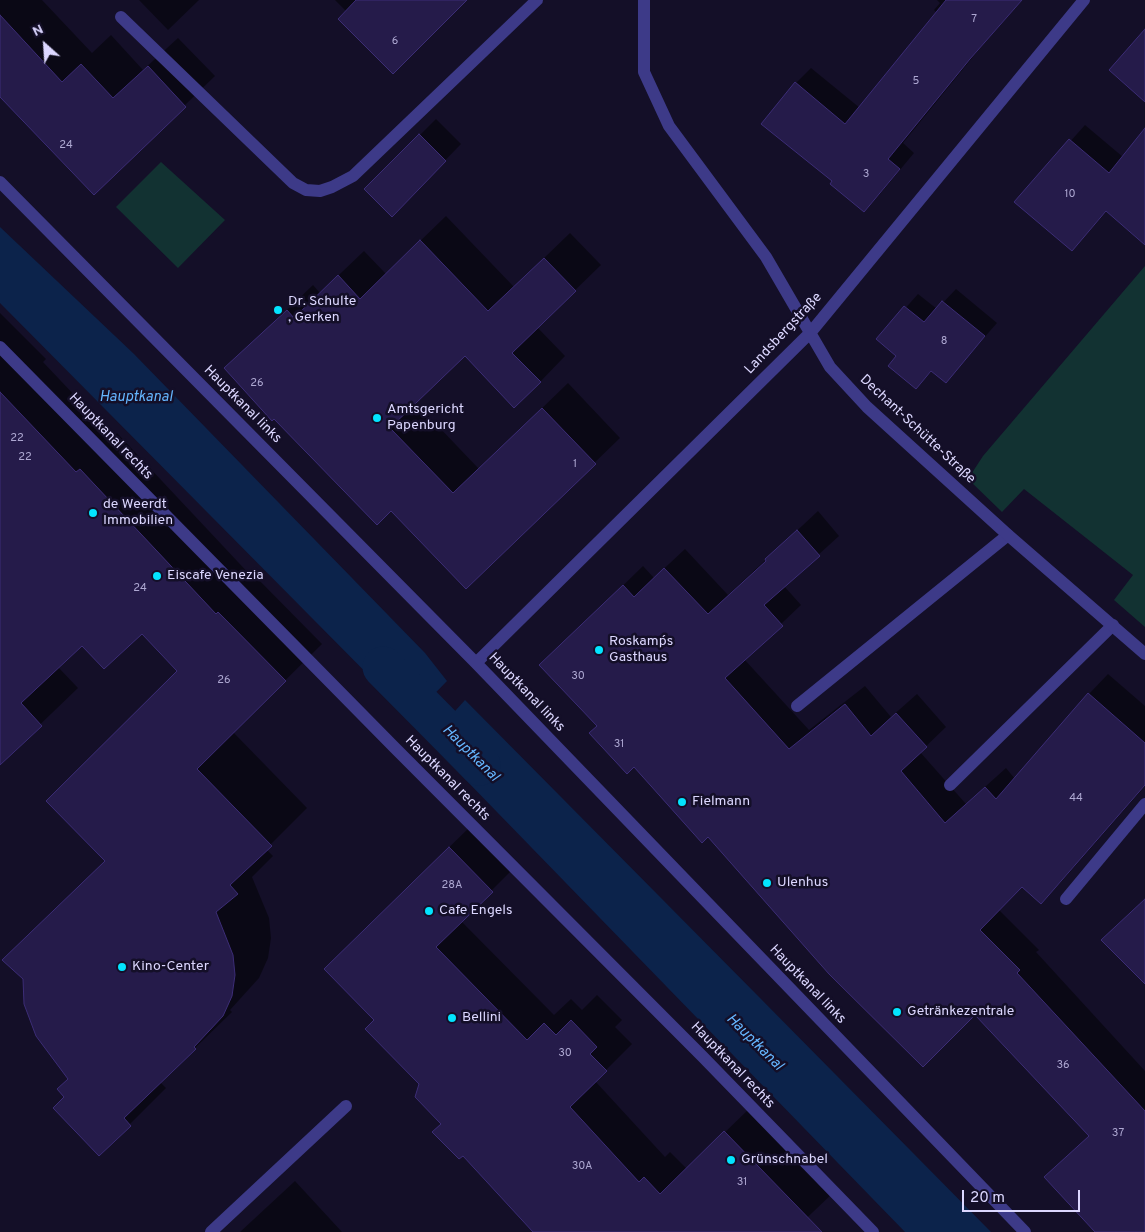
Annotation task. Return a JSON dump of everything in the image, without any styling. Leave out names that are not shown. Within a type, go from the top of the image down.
[{"type":"street","points":[[120,17],[293,182],[306,190],[320,191],[332,188],[353,176],[537,0]]},
{"type":"street","name":"Dechant-Schütte-Straße","points":[[644,0],[644,72],[669,126],[766,257],[830,366],[867,408],[1008,535],[1145,654]]},
{"type":"street","name":"Landsbergstraße","points":[[476,663],[811,332],[1084,0]]},
{"type":"street","name":"Hauptkanal links","points":[[0,182],[476,663],[1025,1232]]},
{"type":"street","name":"Hauptkanal rechts","points":[[0,347],[702,1056],[872,1232]]},
{"type":"street","points":[[797,706],[1008,535]]},
{"type":"street","points":[[950,785],[1113,625]]},
{"type":"street","points":[[1066,899],[1145,804]]},
{"type":"street","points":[[211,1232],[346,1106]]},
{"type":"green space","points":[[161,162],[225,220],[178,268],[116,207]]},
{"type":"green space","points":[[1145,266],[1145,627],[1114,600],[1133,575],[1024,489],[1002,512],[968,479],[983,456]]},
{"type":"water","name":"Hauptkanal","points":[[0,227],[134,354],[425,653],[447,681],[411,718],[0,303]]},
{"type":"water","points":[[465,700],[991,1232],[905,1232],[428,741]]},
{"type":"building","points":[[356,0],[467,0],[393,74],[338,19]]},
{"type":"building","points":[[946,0],[1022,0],[970,59],[888,159],[900,169],[864,212],[830,184],[832,181],[761,124],[795,82],[845,124]]},
{"type":"building","points":[[0,15],[62,82],[81,64],[113,98],[148,66],[186,107],[94,195],[0,97]]},
{"type":"building","points":[[1145,29],[1145,102],[1109,70]]},
{"type":"building","points":[[1145,128],[1145,245],[1106,211],[1072,251],[1014,202],[1069,139],[1109,173]]},
{"type":"building","points":[[419,134],[446,161],[392,217],[364,189]]},
{"type":"building","name":"Amtsgericht Papenburg","points":[[420,240],[488,311],[544,258],[576,291],[512,353],[541,382],[514,408],[465,356],[390,428],[453,493],[542,408],[596,464],[466,589],[391,511],[377,525],[274,419],[272,421],[224,368],[287,310],[294,318],[338,275],[360,299]]},
{"type":"building","points":[[942,301],[985,336],[946,383],[931,371],[916,389],[888,366],[896,356],[876,339],[904,306],[924,322]]},
{"type":"building","points":[[0,392],[76,472],[80,469],[216,614],[218,612],[286,681],[197,769],[272,846],[230,885],[238,894],[216,912],[233,955],[235,975],[232,996],[223,1016],[194,1047],[196,1049],[124,1118],[131,1126],[99,1156],[53,1108],[64,1097],[57,1089],[68,1079],[36,1036],[24,1004],[23,979],[2,960],[105,861],[46,801],[177,671],[142,634],[104,669],[82,646],[21,703],[42,726],[0,765]]},
{"type":"building","points":[[797,530],[820,556],[764,605],[783,626],[725,678],[789,749],[845,704],[871,736],[896,713],[927,747],[901,771],[945,823],[985,787],[996,799],[1088,693],[1145,743],[1145,785],[1041,904],[1022,887],[980,930],[1020,970],[1017,973],[1145,1111],[1145,1232],[1095,1232],[1044,1177],[1089,1136],[975,1015],[923,1067],[829,974],[708,837],[702,843],[634,767],[627,774],[589,733],[597,726],[539,665],[623,585],[634,597],[664,568],[708,614]]},
{"type":"building","points":[[449,847],[493,892],[436,947],[527,1040],[544,1023],[556,1035],[571,1020],[597,1047],[590,1054],[607,1071],[570,1107],[639,1182],[644,1177],[660,1194],[724,1131],[822,1232],[533,1232],[463,1156],[459,1159],[432,1132],[441,1124],[415,1097],[419,1084],[365,1029],[374,1020],[324,969]]},
{"type":"building","points":[[1145,899],[1145,984],[1101,940]]},
{"type":"waterway","name":"Hauptkanal","points":[[383,667],[480,765]]},
{"type":"place","name":"Dr. Schulte , Gerken","points":[[278,310]]},
{"type":"place","name":"Amtsgericht Papenburg","points":[[377,418]]},
{"type":"place","name":"de Weerdt Immobilien","points":[[93,513]]},
{"type":"place","name":"Eiscafe Venezia","points":[[157,576]]},
{"type":"place","name":"Roskamp´s Gasthaus","points":[[599,650]]},
{"type":"place","name":"Fielmann","points":[[682,802]]},
{"type":"place","name":"Ulenhus","points":[[767,883]]},
{"type":"place","name":"Cafe Engels","points":[[429,911]]},
{"type":"place","name":"Kino-Center","points":[[122,967]]},
{"type":"place","name":"Getränkezentrale","points":[[897,1012]]},
{"type":"place","name":"Bellini","points":[[452,1018]]},
{"type":"place","name":"Grünschnabel","points":[[731,1160]]}]
